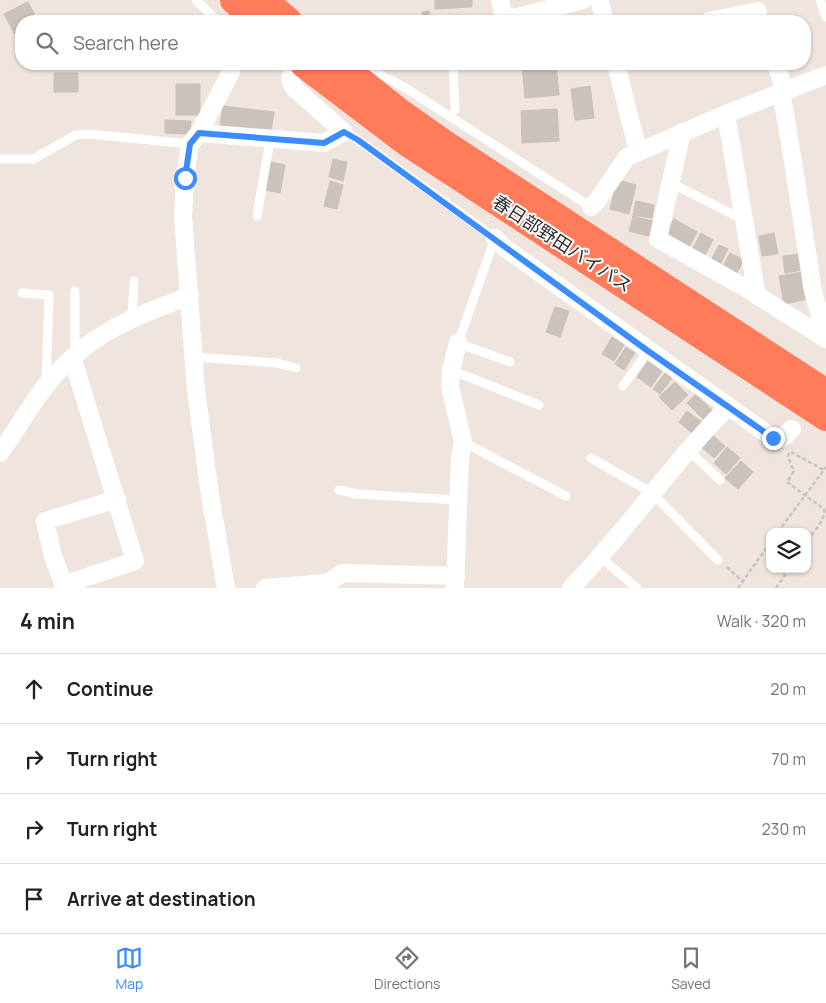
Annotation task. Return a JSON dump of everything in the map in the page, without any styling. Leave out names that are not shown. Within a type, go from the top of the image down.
[{"type":"highway","points":[[234,0],[250,15]]},
{"type":"highway","points":[[264,0],[281,15]]},
{"type":"highway","name":"春日部野田バイパス","points":[[312,70],[408,143],[826,417]]},
{"type":"highway","name":"春日部野田バイパス","points":[[356,71],[399,112],[443,143],[826,393]]},
{"type":"street","points":[[500,0],[501,15]]},
{"type":"street","points":[[526,15],[583,0]]},
{"type":"street","points":[[599,0],[603,15]]},
{"type":"street","points":[[738,15],[758,11]]},
{"type":"street","points":[[226,588],[204,451],[194,357],[183,216],[185,178],[195,139],[232,70]]},
{"type":"street","points":[[195,139],[324,143],[344,132],[290,83],[290,77],[294,70]]},
{"type":"street","points":[[618,70],[638,152]]},
{"type":"street","points":[[777,70],[812,289],[824,337]]},
{"type":"street","points":[[589,211],[627,157],[682,132],[826,75]]},
{"type":"street","points":[[726,114],[757,296]]},
{"type":"street","points":[[682,132],[658,239],[824,337]]},
{"type":"street","points":[[495,238],[505,248],[552,273],[648,351],[773,438],[781,439],[792,429]]},
{"type":"street","points":[[0,453],[46,385],[74,356],[105,332],[132,318],[190,296]]},
{"type":"street","points":[[265,588],[327,583],[343,573],[455,582],[460,457],[463,442],[450,386],[451,370],[458,343]]},
{"type":"street","points":[[74,356],[136,561],[64,586],[53,556],[44,521],[117,499]]},
{"type":"street","points":[[572,588],[688,450],[729,406]]},
{"type":"lane","points":[[196,0],[211,15]]},
{"type":"lane","points":[[820,0],[826,17]]},
{"type":"lane","points":[[453,70],[454,110]]},
{"type":"lane","points":[[356,71],[404,87],[589,211]]},
{"type":"lane","points":[[344,132],[495,238],[458,343],[510,362]]},
{"type":"lane","points":[[0,159],[33,159],[76,135],[195,139]]},
{"type":"lane","points":[[257,216],[270,140]]},
{"type":"lane","points":[[671,183],[744,220]]},
{"type":"lane","points":[[132,318],[134,281]]},
{"type":"lane","points":[[74,356],[75,291]]},
{"type":"lane","points":[[22,293],[49,295],[46,385]]},
{"type":"lane","points":[[623,386],[648,351]]},
{"type":"lane","points":[[194,357],[278,363],[296,368]]},
{"type":"lane","points":[[451,370],[539,405]]},
{"type":"lane","points":[[463,442],[566,496]]},
{"type":"lane","points":[[688,450],[720,480]]},
{"type":"lane","points":[[591,458],[652,493],[718,560]]},
{"type":"lane","points":[[339,490],[358,494],[458,500]]},
{"type":"lane","points":[[600,557],[636,588]]},
{"type":"path","points":[[781,528],[805,495],[825,468],[789,451],[788,457],[794,471],[787,482],[805,495],[824,509],[826,512],[825,520],[811,536]]},
{"type":"path","points":[[738,588],[766,548]]},
{"type":"path","points":[[718,560],[742,581]]},
{"type":"path","points":[[776,588],[786,573]]},
{"type":"building","points":[[435,0],[472,0],[472,7],[435,9]]},
{"type":"building","points":[[28,2],[35,15],[15,15],[15,35],[4,14]]},
{"type":"building","points":[[429,11],[429,15],[422,15],[422,12]]},
{"type":"building","points":[[523,70],[557,70],[559,95],[525,98]]},
{"type":"building","points":[[54,73],[78,73],[78,92],[54,92]]},
{"type":"building","points":[[176,84],[200,84],[200,115],[176,115]]},
{"type":"building","points":[[590,86],[594,118],[575,120],[571,89]]},
{"type":"building","points":[[223,106],[274,112],[271,132],[220,127]]},
{"type":"building","points":[[557,109],[559,141],[522,143],[521,111]]},
{"type":"building","points":[[165,120],[191,121],[190,134],[165,133]]},
{"type":"building","points":[[333,159],[347,162],[343,181],[329,177]]},
{"type":"building","points":[[270,162],[285,165],[280,193],[265,190]]},
{"type":"building","points":[[617,180],[636,185],[629,214],[610,209]]},
{"type":"building","points":[[330,181],[343,185],[337,209],[324,206]]},
{"type":"building","points":[[636,201],[654,205],[652,218],[633,215]]},
{"type":"building","points":[[633,216],[656,222],[653,237],[629,231]]},
{"type":"building","points":[[674,219],[697,232],[689,247],[666,234]]},
{"type":"building","points":[[701,233],[713,240],[704,257],[692,250]]},
{"type":"building","points":[[774,233],[778,254],[762,256],[759,236]]},
{"type":"building","points":[[719,245],[728,249],[720,265],[711,260]]},
{"type":"building","points":[[730,253],[744,260],[737,273],[723,266]]},
{"type":"building","points":[[800,254],[802,270],[785,273],[783,256]]},
{"type":"building","points":[[803,272],[808,299],[784,304],[779,276]]},
{"type":"building","points":[[555,307],[569,311],[560,337],[546,332]]},
{"type":"building","points":[[612,337],[624,345],[614,361],[602,354]]},
{"type":"building","points":[[626,347],[635,353],[624,370],[615,364]]},
{"type":"building","points":[[648,361],[662,371],[651,387],[637,377]]},
{"type":"building","points":[[665,373],[672,378],[660,394],[653,389]]},
{"type":"building","points":[[675,382],[688,395],[672,410],[659,397]]},
{"type":"building","points":[[696,394],[712,410],[703,419],[687,403]]},
{"type":"building","points":[[687,411],[702,422],[693,434],[679,422]]},
{"type":"building","points":[[710,433],[725,446],[714,458],[699,445]]},
{"type":"building","points":[[727,447],[740,458],[726,474],[714,463]]},
{"type":"building","points":[[741,461],[753,472],[738,489],[725,478]]},
{"type":"route","points":[[185,178],[190,144],[199,133],[324,143],[344,132],[495,238],[505,248],[648,351],[773,438]]}]
